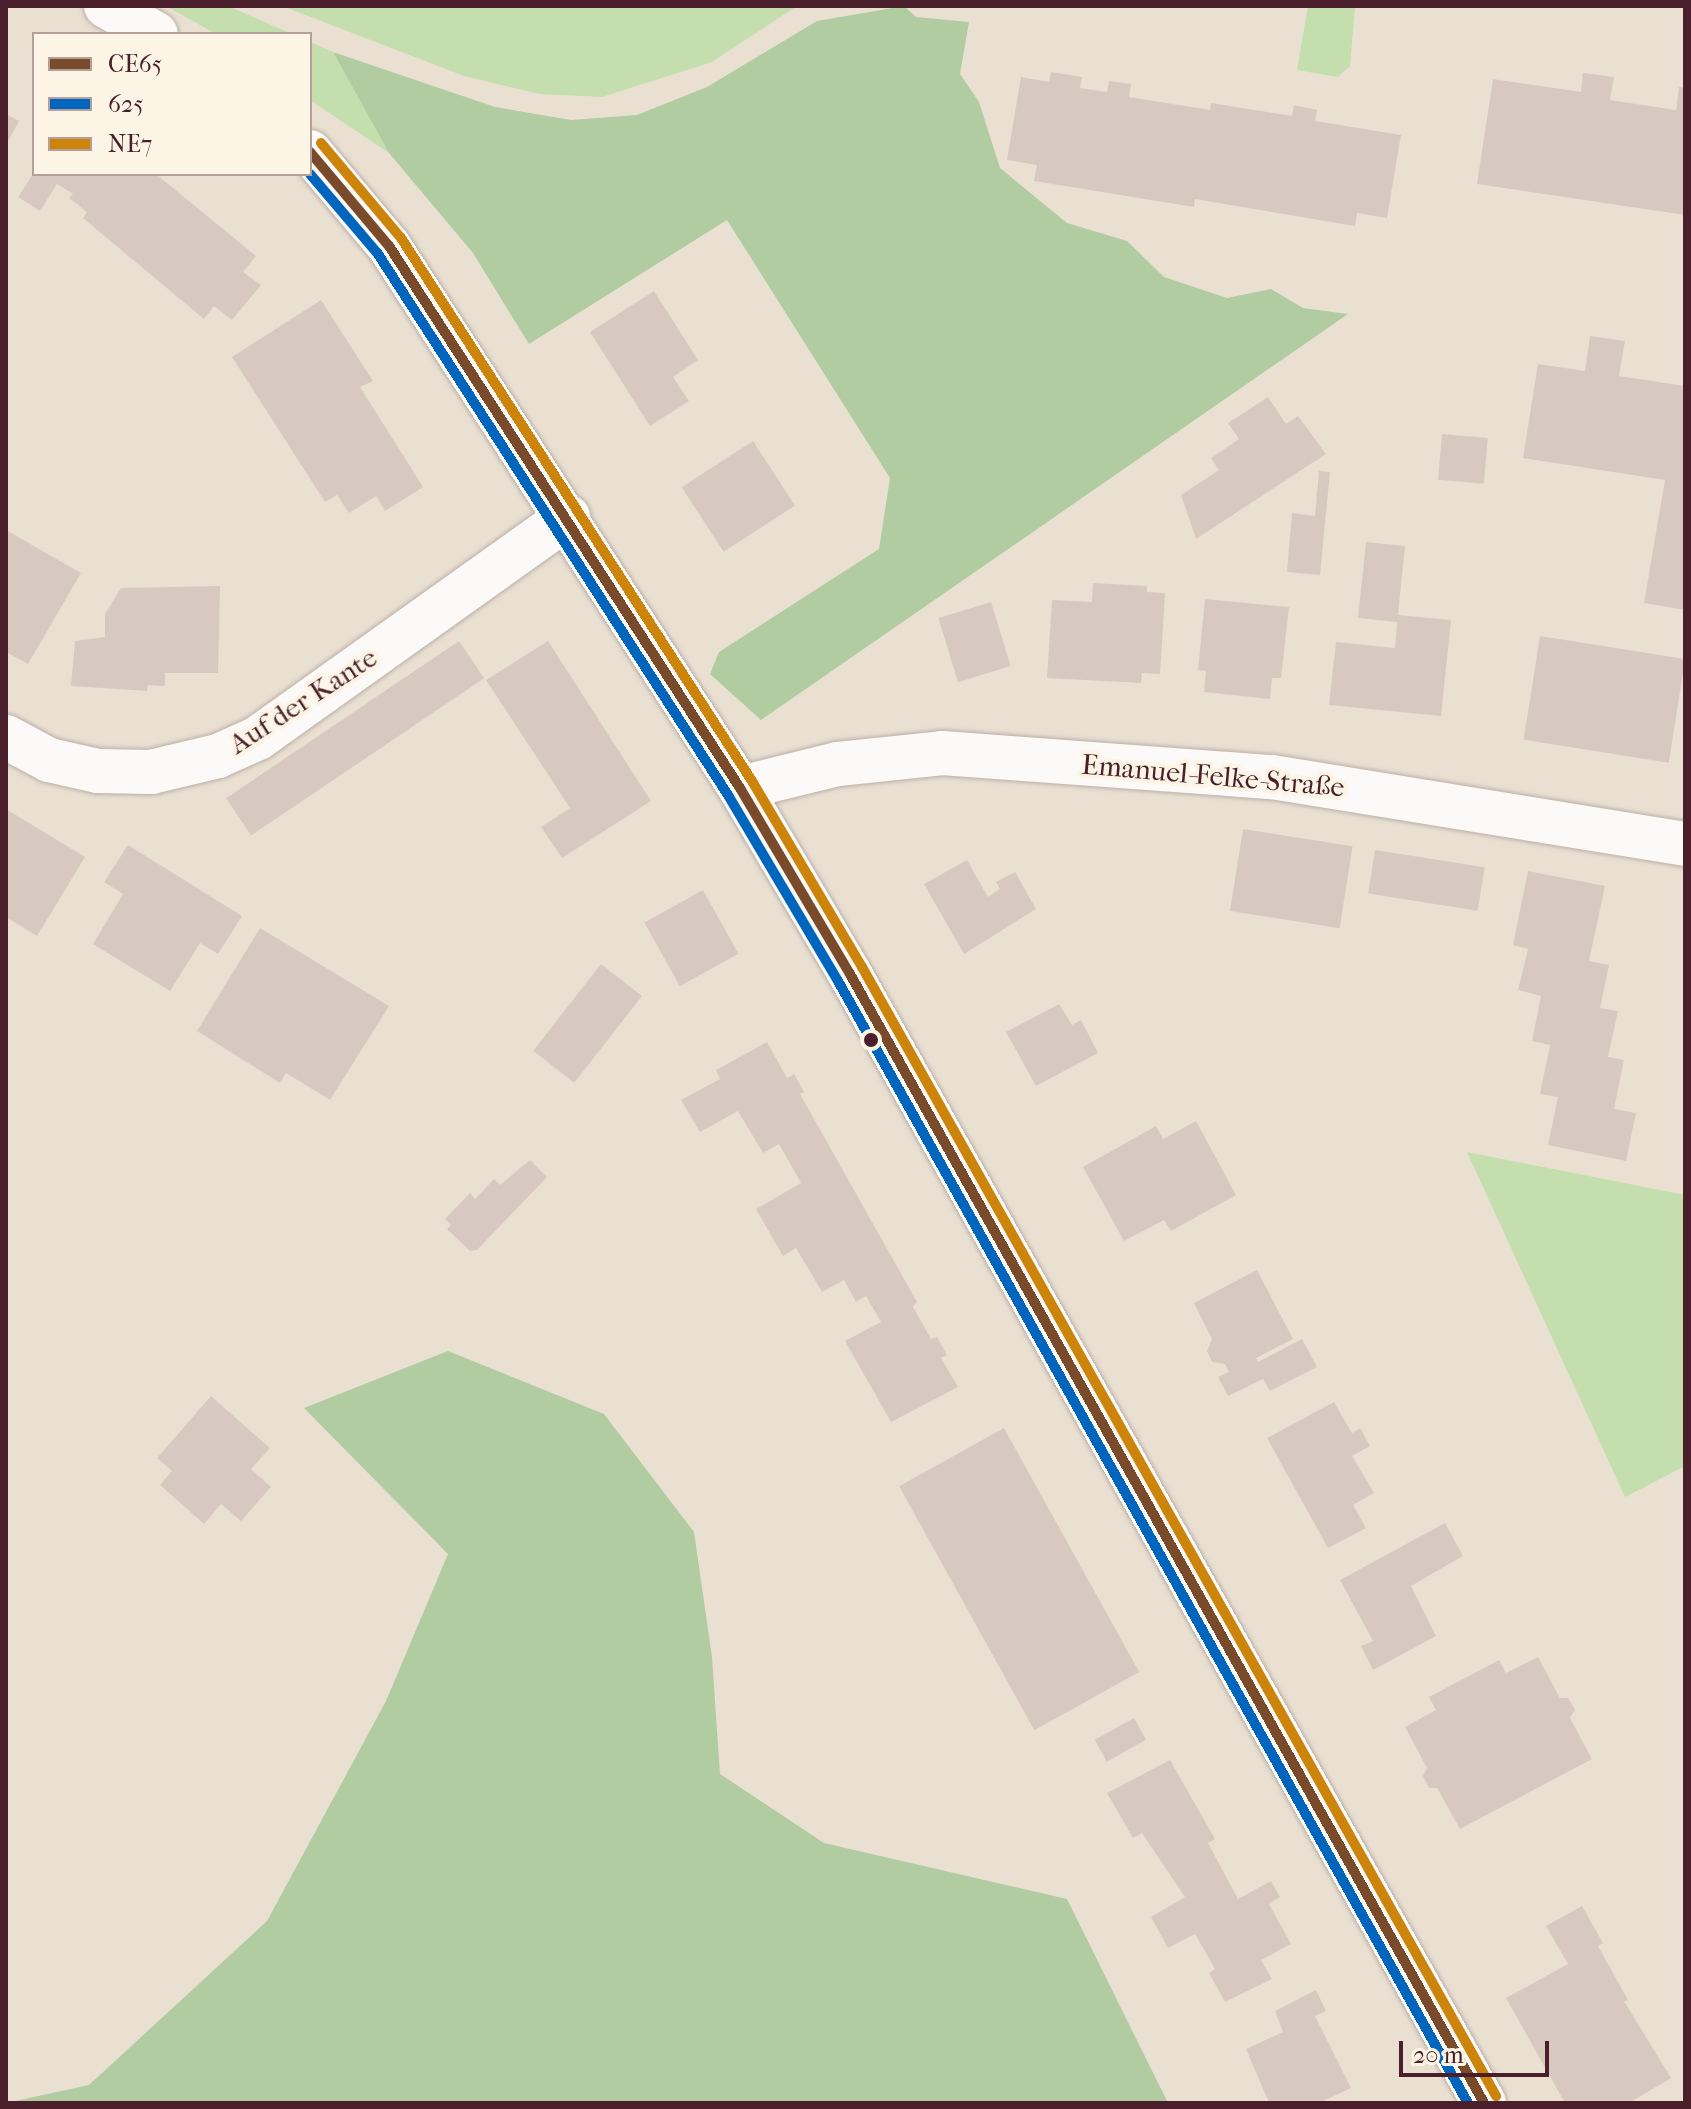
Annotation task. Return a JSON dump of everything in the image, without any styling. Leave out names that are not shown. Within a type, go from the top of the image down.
[{"type":"street","points":[[106,6],[152,32]]},
{"type":"street","points":[[312,154],[389,246],[568,517],[740,788],[850,974],[1484,2103]]},
{"type":"street","name":"Auf der Kante","points":[[6,737],[49,760],[98,771],[151,772],[218,756],[258,738],[568,517]]},
{"type":"street","name":"Emanuel-Felke-Straße","points":[[740,788],[838,764],[942,753],[1272,777],[1685,844]]},
{"type":"green space","points":[[166,6],[228,6],[287,32],[212,32]]},
{"type":"green space","points":[[282,6],[797,6],[712,62],[602,97],[540,94],[464,76]]},
{"type":"green space","points":[[904,6],[916,17],[969,22],[960,74],[979,102],[1000,168],[1067,223],[1127,241],[1164,277],[1227,298],[1271,289],[1303,308],[1348,314],[761,720],[710,674],[719,652],[879,549],[890,478],[727,220],[529,344],[473,253],[389,153],[333,52],[495,107],[571,120],[637,115],[707,87],[817,21]]},
{"type":"green space","points":[[1308,6],[1355,6],[1350,66],[1338,77],[1297,70]]},
{"type":"green space","points":[[312,43],[333,52],[389,153],[312,101]]},
{"type":"green space","points":[[1467,1152],[1685,1195],[1685,1466],[1625,1497]]},
{"type":"green space","points":[[448,1351],[604,1414],[694,1532],[712,1657],[720,1774],[824,1843],[1067,1899],[1168,2103],[6,2103],[89,2085],[267,1921],[386,1701],[448,1554],[304,1408]]},
{"type":"building","points":[[1051,72],[1082,77],[1080,88],[1107,92],[1109,81],[1131,84],[1129,97],[1210,110],[1211,103],[1292,116],[1294,105],[1317,110],[1315,121],[1401,135],[1387,218],[1357,213],[1355,226],[1195,199],[1194,207],[1034,181],[1037,165],[1007,160],[1021,77],[1049,82]]},
{"type":"building","points":[[1583,73],[1614,77],[1610,100],[1676,110],[1679,87],[1685,88],[1685,215],[1477,184],[1493,79],[1581,92]]},
{"type":"building","points":[[6,114],[19,121],[6,145]]},
{"type":"building","points":[[32,176],[158,176],[256,256],[243,272],[261,285],[232,320],[214,306],[204,319],[83,218],[87,212],[69,198],[73,194],[57,184],[40,211],[18,197]]},
{"type":"building","points":[[654,291],[698,360],[673,377],[689,401],[650,426],[590,332]]},
{"type":"building","points":[[321,300],[373,381],[360,387],[423,487],[385,511],[376,496],[349,513],[337,495],[325,502],[232,357]]},
{"type":"building","points":[[1590,336],[1625,341],[1619,376],[1685,386],[1685,610],[1644,603],[1665,480],[1523,458],[1538,364],[1585,371]]},
{"type":"building","points":[[1268,397],[1286,424],[1298,416],[1326,454],[1196,539],[1181,495],[1219,470],[1211,458],[1239,439],[1228,423]]},
{"type":"building","points":[[1442,434],[1488,438],[1484,484],[1438,480]]},
{"type":"building","points":[[753,441],[795,506],[724,552],[682,487]]},
{"type":"building","points":[[1319,471],[1330,472],[1320,575],[1287,572],[1292,513],[1315,516]]},
{"type":"building","points":[[6,530],[81,573],[28,664],[6,652]]},
{"type":"building","points":[[1366,542],[1405,546],[1398,615],[1451,620],[1441,716],[1329,705],[1336,642],[1395,648],[1397,622],[1358,618]]},
{"type":"building","points":[[1093,583],[1147,586],[1147,592],[1165,593],[1160,674],[1142,673],[1141,683],[1047,678],[1052,600],[1092,602]]},
{"type":"building","points":[[220,586],[218,673],[165,673],[165,686],[148,685],[147,691],[71,686],[75,641],[105,637],[105,614],[121,588]]},
{"type":"building","points":[[1205,599],[1289,607],[1281,678],[1272,678],[1270,699],[1204,692],[1206,671],[1198,670]]},
{"type":"building","points":[[991,602],[1011,666],[958,682],[938,618]]},
{"type":"building","points":[[1540,636],[1685,659],[1669,763],[1524,740]]},
{"type":"building","points":[[459,641],[484,678],[251,835],[226,798]]},
{"type":"building","points":[[548,641],[651,801],[562,858],[541,827],[570,808],[486,680]]},
{"type":"building","points":[[6,809],[85,857],[37,936],[6,917]]},
{"type":"building","points":[[1243,829],[1353,846],[1340,928],[1230,911]]},
{"type":"building","points":[[128,845],[242,916],[218,954],[200,943],[170,991],[93,944],[123,894],[104,882]]},
{"type":"building","points":[[1375,850],[1485,867],[1478,911],[1368,893]]},
{"type":"building","points":[[967,860],[988,897],[1000,889],[996,882],[1015,872],[1036,909],[964,954],[924,884]]},
{"type":"building","points":[[1528,871],[1605,886],[1589,961],[1609,965],[1600,1008],[1618,1011],[1608,1057],[1624,1060],[1614,1109],[1636,1113],[1626,1161],[1548,1145],[1558,1097],[1540,1094],[1550,1045],[1532,1041],[1541,996],[1518,990],[1528,949],[1513,945]]},
{"type":"building","points":[[703,890],[738,954],[680,986],[644,922]]},
{"type":"building","points":[[260,928],[389,1006],[330,1100],[286,1073],[280,1083],[197,1031]]},
{"type":"building","points":[[601,964],[642,996],[574,1083],[533,1051]]},
{"type":"building","points":[[1059,1004],[1072,1025],[1081,1020],[1098,1053],[1036,1086],[1006,1032]]},
{"type":"building","points":[[767,1042],[787,1078],[794,1074],[804,1092],[800,1094],[917,1302],[913,1307],[931,1339],[937,1337],[947,1355],[941,1358],[958,1387],[891,1422],[845,1341],[881,1322],[866,1296],[856,1302],[844,1280],[822,1292],[796,1248],[783,1256],[756,1209],[801,1183],[779,1144],[763,1153],[738,1111],[700,1132],[681,1100],[720,1079],[716,1070]]},
{"type":"building","points":[[1196,1121],[1236,1195],[1171,1231],[1164,1220],[1124,1241],[1083,1167],[1156,1126],[1163,1139]]},
{"type":"building","points":[[530,1160],[547,1177],[477,1250],[470,1251],[447,1229],[451,1225],[445,1219],[470,1193],[475,1199],[494,1179],[500,1185]]},
{"type":"building","points":[[1257,1270],[1293,1339],[1256,1358],[1258,1362],[1302,1339],[1317,1367],[1270,1391],[1263,1379],[1228,1396],[1218,1377],[1229,1372],[1225,1364],[1212,1362],[1207,1351],[1212,1339],[1194,1303]]},
{"type":"building","points":[[211,1396],[270,1448],[251,1469],[271,1487],[241,1521],[221,1504],[204,1524],[160,1485],[172,1471],[157,1458]]},
{"type":"building","points":[[1334,1402],[1352,1433],[1360,1428],[1370,1446],[1352,1456],[1374,1493],[1353,1505],[1366,1528],[1328,1548],[1267,1438]]},
{"type":"building","points":[[1004,1428],[1139,1672],[1034,1730],[899,1486]]},
{"type":"building","points":[[1445,1523],[1463,1556],[1411,1586],[1436,1636],[1373,1670],[1361,1646],[1373,1641],[1340,1580]]},
{"type":"building","points":[[1538,1657],[1560,1698],[1568,1698],[1575,1710],[1570,1718],[1592,1759],[1460,1829],[1437,1788],[1429,1788],[1423,1776],[1427,1768],[1405,1727],[1436,1710],[1429,1697],[1499,1660],[1506,1673]]},
{"type":"building","points":[[1134,1718],[1146,1740],[1107,1762],[1095,1740]]},
{"type":"building","points":[[1170,1760],[1215,1839],[1208,1843],[1238,1899],[1271,1881],[1280,1897],[1269,1904],[1291,1944],[1261,1960],[1272,1979],[1225,2002],[1209,1973],[1215,1969],[1195,1934],[1168,1948],[1151,1917],[1185,1897],[1142,1833],[1133,1838],[1107,1793]]},
{"type":"building","points":[[1582,1906],[1603,1943],[1598,1946],[1628,2000],[1624,2001],[1671,2078],[1629,2103],[1565,2103],[1506,1998],[1568,1964],[1546,1926]]},
{"type":"building","points":[[1316,1990],[1326,2011],[1315,2016],[1351,2088],[1319,2103],[1269,2103],[1246,2049],[1283,2032],[1275,2011]]},
{"type":"transit line","name":"NE7","points":[[321,143],[401,238],[752,781],[862,967],[1496,2096]]},
{"type":"transit line","name":"CE65","points":[[312,154],[389,246],[740,788],[850,974],[1484,2103]]},
{"type":"transit line","name":"625","points":[[312,176],[378,254],[728,795],[838,981],[1468,2103]]}]
